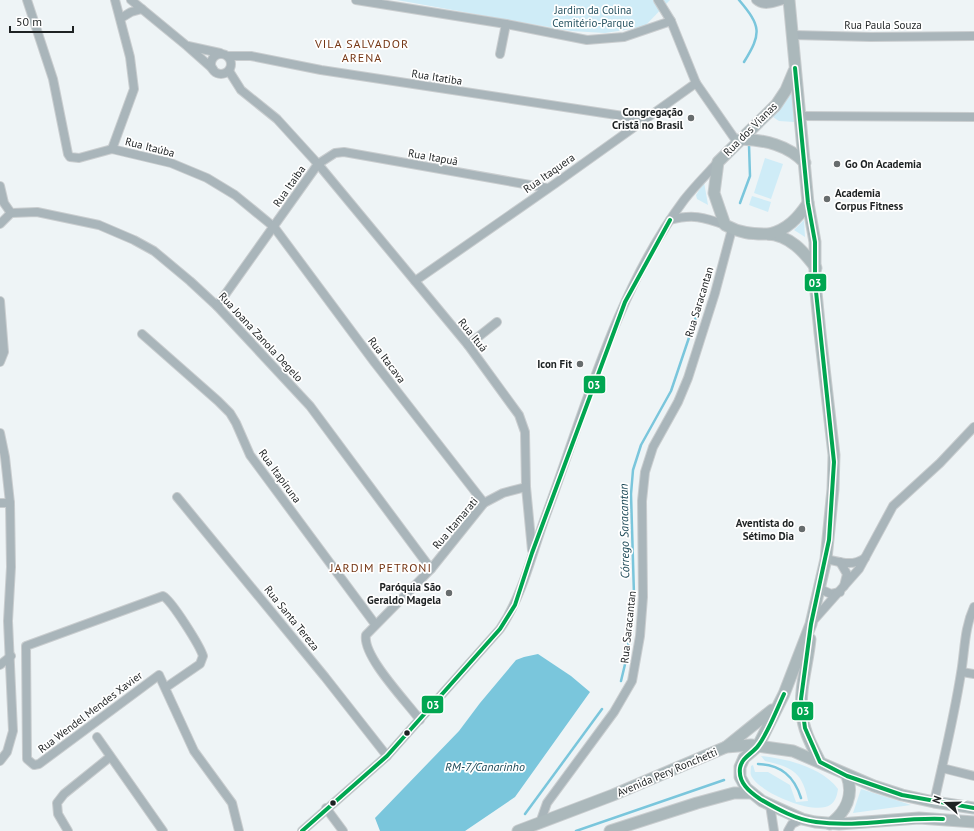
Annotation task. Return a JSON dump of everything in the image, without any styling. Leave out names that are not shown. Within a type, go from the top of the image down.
[{"type":"main road","name":"Rua dos Vianas","points":[[718,162],[739,140],[767,115],[781,99],[795,68],[789,0]]},
{"type":"main road","points":[[795,68],[808,203],[815,242],[815,282],[834,462],[826,559],[812,623],[801,699],[802,713],[808,739],[820,762]]},
{"type":"main road","points":[[739,140],[762,140],[774,144],[793,153],[805,163]]},
{"type":"main road","points":[[718,162],[714,184],[714,196],[729,227],[756,235],[779,231],[797,218],[808,203]]},
{"type":"main road","points":[[768,234],[785,239],[802,249],[816,268]]},
{"type":"main road","points":[[812,623],[779,703],[758,746],[747,754],[740,767],[740,777],[742,782],[751,793],[770,805],[802,819],[830,824],[919,818],[974,822]]},
{"type":"main road","points":[[726,747],[759,722],[779,703]]},
{"type":"main road","name":"Avenida Pery Ronchetti","points":[[518,831],[613,795],[726,747],[758,746],[784,749],[820,762],[848,776],[874,786],[934,802],[974,808]]},
{"type":"main road","points":[[830,824],[839,816],[846,805],[850,788],[848,776]]},
{"type":"main road","points":[[610,831],[697,803],[734,793],[751,793]]},
{"type":"street","name":"Rua Itaúba","points":[[27,0],[53,79],[68,154],[74,159],[112,149],[171,163],[207,178],[235,195],[274,227]]},
{"type":"street","points":[[112,149],[134,89],[133,73],[116,0]]},
{"type":"street","points":[[131,0],[216,72],[241,90]]},
{"type":"street","points":[[356,0],[506,24],[587,40],[624,37],[671,21]]},
{"type":"street","points":[[658,0],[671,21],[696,83],[739,140]]},
{"type":"street","points":[[756,0],[761,4],[767,4],[783,0]]},
{"type":"street","points":[[121,18],[131,12],[142,10]]},
{"type":"street","points":[[500,54],[506,24]]},
{"type":"street","name":"Rua Paula Souza","points":[[793,34],[871,37],[974,36]]},
{"type":"street","name":"Rua Itatiba","points":[[187,46],[224,54],[251,56],[321,70],[643,120]]},
{"type":"street","points":[[224,54],[232,63],[229,71],[216,72],[212,59],[224,54]]},
{"type":"street","name":"Rua Itaiba","points":[[217,306],[318,164],[277,119],[241,90],[229,71]]},
{"type":"street","name":"Rua Itaquera","points":[[415,281],[696,83]]},
{"type":"street","points":[[800,116],[974,117]]},
{"type":"street","name":"Rua Itapuã","points":[[318,164],[335,153],[344,152],[547,188]]},
{"type":"street","name":"Rua dos Vianas","points":[[302,831],[326,808],[337,801],[387,756],[500,629],[515,604],[532,553],[625,302],[670,220],[690,192],[718,162]]},
{"type":"street","name":"Rua Ituá","points":[[318,164],[468,345],[519,415],[525,432],[526,487],[532,553]]},
{"type":"street","points":[[0,186],[4,203],[11,212],[0,224]]},
{"type":"street","name":"Rua Joana Zanola Degelo","points":[[11,212],[37,212],[99,225],[134,240],[154,251],[217,306],[310,406],[431,569]]},
{"type":"street","points":[[670,220],[686,215],[710,220],[729,227]]},
{"type":"street","name":"Rua Itacava","points":[[274,227],[375,363],[484,503]]},
{"type":"street","name":"Rua Saracantan","points":[[540,823],[547,803],[614,712],[632,681],[640,636],[643,597],[642,500],[645,472],[653,447],[678,402],[688,378],[715,293],[729,227]]},
{"type":"street","points":[[0,301],[4,352],[0,362]]},
{"type":"street","points":[[468,345],[497,322]]},
{"type":"street","name":"Rua Itapiruna","points":[[142,334],[230,413],[250,455],[375,624]]},
{"type":"street","points":[[812,623],[859,569],[893,506],[940,463],[974,427]]},
{"type":"street","points":[[0,433],[5,457],[10,503],[12,567],[8,620],[11,656],[13,732],[6,752],[0,761]]},
{"type":"street","name":"Rua Itamarati","points":[[420,720],[378,666],[366,647],[366,635],[375,624],[431,569],[484,503],[503,493],[526,487]]},
{"type":"street","name":"Rua Santa Tereza","points":[[177,497],[326,677],[387,756]]},
{"type":"street","points":[[0,503],[10,503]]},
{"type":"street","points":[[826,559],[854,564],[866,557]]},
{"type":"street","points":[[840,562],[846,570],[847,576],[840,592]]},
{"type":"street","points":[[820,589],[831,594],[840,592]]},
{"type":"street","name":"Rua Wendel Mendes Xavier","points":[[158,597],[166,597],[202,652],[203,656],[200,664],[165,688],[159,674],[39,764],[34,764],[27,759],[26,646],[158,597]]},
{"type":"street","points":[[934,802],[962,672],[966,630],[974,607]]},
{"type":"street","points":[[0,624],[8,620]]},
{"type":"street","points":[[0,665],[11,656]]},
{"type":"street","points":[[962,672],[974,674]]},
{"type":"street","points":[[165,688],[194,751],[232,803],[239,831]]},
{"type":"street","points":[[97,737],[163,831]]},
{"type":"street","points":[[68,831],[58,814],[57,803],[64,794],[110,757]]},
{"type":"street","points":[[942,768],[974,776]]},
{"type":"street","points":[[770,805],[774,831]]},
{"type":"street","points":[[326,808],[343,831]]},
{"type":"street","points":[[788,831],[792,824],[802,819]]},
{"type":"green space","name":"Jardim da Colina Cemitério-Parque","points":[[397,0],[670,0],[644,27],[605,33],[571,31]]},
{"type":"green space","points":[[791,87],[794,122],[779,121],[773,117]]},
{"type":"green space","points":[[765,158],[783,164],[771,199],[754,193]]},
{"type":"green space","points":[[704,182],[708,205],[697,199],[696,195]]},
{"type":"green space","points":[[752,196],[771,202],[768,212],[749,205]]},
{"type":"green space","points":[[804,220],[805,237],[794,230]]},
{"type":"green space","points":[[761,756],[782,759],[803,765],[823,775],[838,789],[835,800],[830,805],[823,808],[800,805],[775,795],[756,782],[751,775],[751,766],[753,765],[755,772],[768,772],[790,785],[796,802],[808,801],[803,783],[794,772],[782,766],[765,761]]},
{"type":"green space","points":[[861,789],[911,805],[853,813]]},
{"type":"water","name":"RM-7/Canarinho","points":[[538,654],[571,676],[590,692],[515,797],[465,831],[380,831],[375,818],[459,731],[516,660]]},
{"type":"waterway","name":"Córrego Saracantan","points":[[739,0],[752,17],[756,30],[754,44],[744,62]]},
{"type":"waterway","name":"Córrego Saracantan","points":[[740,203],[750,176],[749,145]]},
{"type":"waterway","name":"Córrego Saracantan","points":[[621,681],[627,656],[634,595],[631,494],[633,470],[641,445],[671,391],[702,299]]},
{"type":"waterway","name":"Córrego Saracantan","points":[[525,814],[602,709]]},
{"type":"waterway","points":[[758,764],[780,769],[786,773],[795,784],[801,798]]},
{"type":"waterway","points":[[576,831],[724,780]]},
{"type":"transit line","name":"03","points":[[795,68],[808,203],[815,242],[815,282],[834,462],[829,540],[811,624],[801,699],[805,728],[820,762],[847,776],[902,795],[974,808]]},
{"type":"transit line","name":"03","points":[[302,831],[387,756],[500,629],[515,605],[532,553],[625,302],[670,220]]},
{"type":"transit line","name":"03","points":[[784,694],[762,741],[741,764],[741,778],[743,783],[752,793],[787,814],[816,822],[848,824],[911,819],[943,819]]},
{"type":"place","name":"Congregação Cristã no Brasil","points":[[691,118]]},
{"type":"place","name":"Go On Academia","points":[[837,164]]},
{"type":"place","name":"Academia Corpus Fitness","points":[[827,199]]},
{"type":"place","name":"Icon Fit","points":[[580,364]]},
{"type":"place","name":"Aventista do Sétimo Dia","points":[[802,529]]},
{"type":"place","name":"Paróquia São Geraldo Magela","points":[[449,593]]},
{"type":"district","name":"VILA SALVADOR ARENA","points":[[362,50]]},
{"type":"district","name":"JARDIM PETRONI","points":[[381,567]]}]
